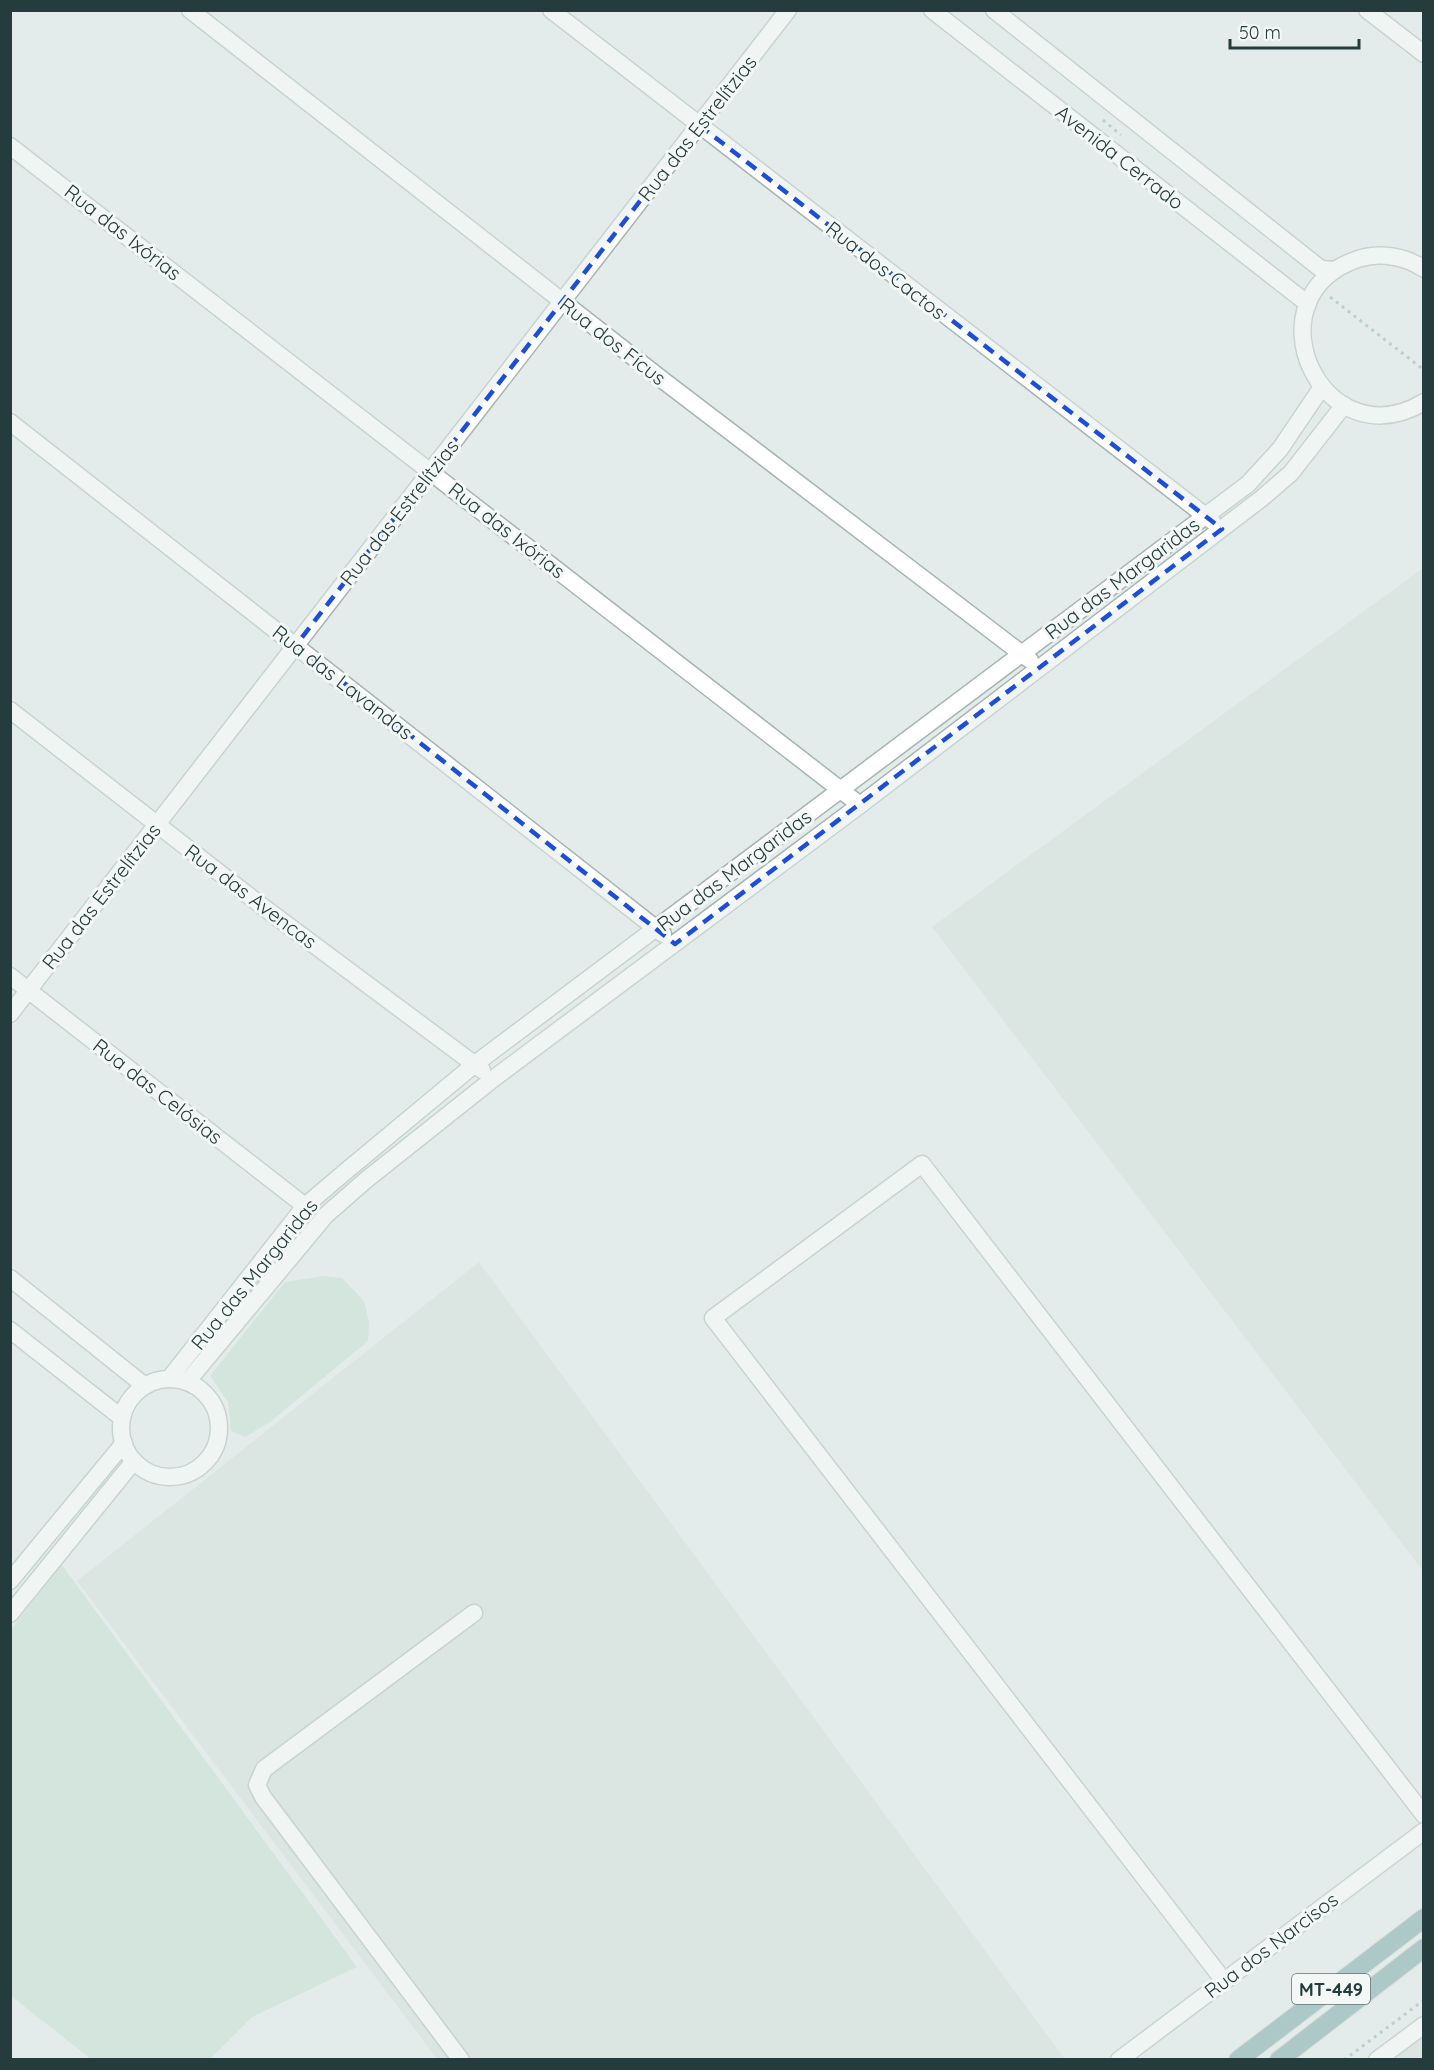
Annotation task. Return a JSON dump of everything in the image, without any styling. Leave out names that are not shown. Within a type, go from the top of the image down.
[{"type":"main road","name":"MT-449","points":[[1238,2060],[1424,1918]]},
{"type":"main road","name":"MT-449","points":[[1279,2060],[1424,1948]]},
{"type":"street","name":"Rua dos Fícus","points":[[190,10],[562,301],[1040,668]]},
{"type":"street","name":"Rua dos Cactos","points":[[551,10],[1222,529]]},
{"type":"street","name":"Rua das Estrelítzias","points":[[10,1014],[788,10]]},
{"type":"street","name":"Avenida Cerrado","points":[[933,10],[1308,304]]},
{"type":"street","name":"Avenida Cerrado","points":[[994,10],[1321,269],[1335,270]]},
{"type":"street","points":[[1367,10],[1424,54]]},
{"type":"street","name":"Rua das Ixórias","points":[[10,146],[860,805]]},
{"type":"street","points":[[1421,406],[1386,414],[1365,412],[1344,405],[1322,387],[1313,375],[1303,347],[1303,326],[1308,304],[1324,280],[1335,270],[1348,263],[1376,256],[1390,256],[1405,259],[1424,269]]},
{"type":"street","name":"Rua das Margaridas","points":[[169,1379],[305,1206],[475,1064],[1248,484],[1280,449],[1322,387]]},
{"type":"street","name":"Rua das Margaridas","points":[[187,1382],[326,1215],[366,1180],[493,1079],[860,805],[1262,498],[1291,473],[1344,405]]},
{"type":"street","name":"Rua das Lavandas","points":[[10,422],[675,944]]},
{"type":"street","name":"Rua das Avencas","points":[[10,710],[262,906],[493,1079]]},
{"type":"street","name":"Rua das Celósias","points":[[10,976],[305,1206]]},
{"type":"street","points":[[1224,1981],[713,1318],[922,1164],[1424,1815]]},
{"type":"street","points":[[10,1278],[145,1386]]},
{"type":"street","points":[[10,1330],[122,1418]]},
{"type":"street","points":[[157,1380],[187,1382],[200,1389],[210,1400],[216,1413],[218,1428],[216,1442],[210,1455],[200,1466],[187,1474],[173,1477],[158,1476],[145,1470],[134,1461],[124,1443],[121,1431],[122,1418],[127,1405],[145,1386],[157,1380]]},
{"type":"street","points":[[10,1581],[124,1443]]},
{"type":"street","points":[[10,1614],[134,1461]]},
{"type":"street","points":[[461,2060],[263,1797],[257,1785],[264,1769],[474,1612]]},
{"type":"street","name":"Rua dos Narcisos","points":[[1119,2060],[1424,1831]]},
{"type":"street","points":[[1377,2060],[1424,2025]]},
{"type":"path","points":[[1344,2060],[1424,2001]]},
{"type":"highlighted area","points":[[699,125],[1222,529],[675,944],[296,645]]},
{"type":"shaded area","points":[[1423,568],[1423,1571],[932,927]]},
{"type":"shaded area","points":[[479,1262],[1064,2058],[1062,2060],[437,2059],[77,1581]]},
{"type":"shaded area","points":[[1423,2027],[1423,2059],[1382,2059]]},
{"type":"green space","points":[[323,1276],[342,1278],[364,1301],[369,1322],[368,1341],[270,1422],[245,1437],[231,1431],[228,1402],[210,1376],[285,1282]]},
{"type":"green space","points":[[62,1565],[357,1967],[252,2017],[210,2059],[91,2059],[11,1996],[11,1629]]}]
